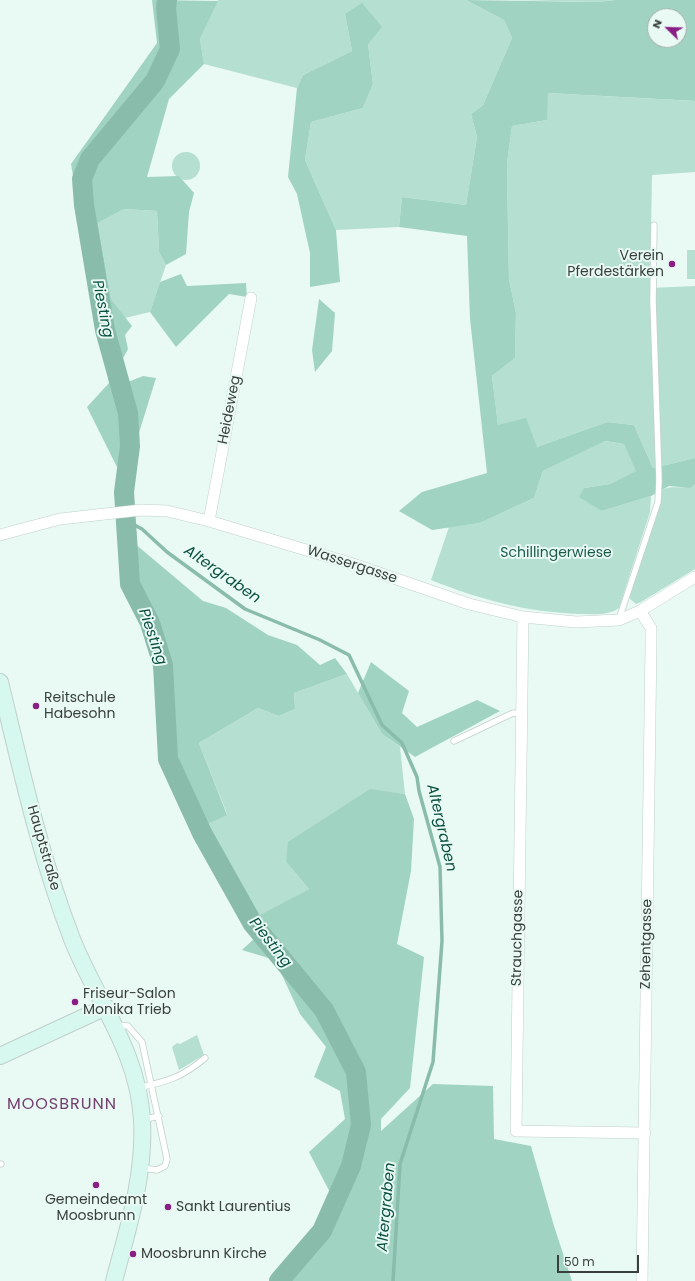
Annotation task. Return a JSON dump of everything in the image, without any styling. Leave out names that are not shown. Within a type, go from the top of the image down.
[{"type":"main road","name":"Hauptstraße","points":[[0,682],[44,858],[73,941],[115,1025],[131,1064],[145,1087],[142,1120],[141,1168],[136,1195],[114,1281]]},
{"type":"main road","points":[[0,1056],[106,1007]]},
{"type":"street","name":"Heideweg","points":[[209,521],[251,298]]},
{"type":"street","name":"Wassergasse","points":[[0,535],[60,519],[141,510],[167,511],[209,521],[353,564],[469,604],[523,617],[576,622],[619,620],[640,611],[695,577]]},
{"type":"street","name":"Zehentgasse","points":[[640,611],[651,628],[652,644],[642,1281]]},
{"type":"street","name":"Strauchgasse","points":[[523,617],[516,1130],[645,1132]]},
{"type":"lane","points":[[619,620],[658,502],[660,480],[654,301],[654,224]]},
{"type":"lane","points":[[454,741],[514,713],[521,714]]},
{"type":"lane","points":[[141,1168],[157,1170],[165,1166],[167,1159],[159,1116],[145,1087],[178,1077],[188,1072],[205,1058]]},
{"type":"lane","points":[[142,1120],[159,1116]]},
{"type":"green space","points":[[152,0],[218,1],[200,39],[204,64],[169,99],[147,177],[179,176],[194,193],[189,212],[186,254],[166,265],[159,252],[157,211],[124,209],[98,223],[111,299],[132,326],[125,335],[128,349],[121,362],[128,382],[143,376],[156,378],[124,481],[87,407],[109,383],[71,164],[157,43]]},
{"type":"green space","points":[[218,0],[466,0],[504,20],[512,38],[483,105],[471,114],[477,137],[466,205],[402,197],[399,227],[336,230],[305,160],[311,122],[363,108],[373,84],[368,44],[345,14],[352,51],[303,75],[297,88],[204,64],[200,39]]},
{"type":"green space","points":[[466,0],[597,2],[615,0],[695,0],[695,101],[548,93],[547,120],[512,126],[507,164],[509,279],[516,313],[515,358],[492,376],[498,425],[526,418],[537,447],[607,422],[634,425],[653,468],[695,458],[695,484],[690,488],[669,486],[651,496],[602,511],[579,497],[584,488],[610,484],[636,471],[624,444],[605,441],[543,471],[534,498],[480,523],[432,530],[399,511],[422,492],[487,473],[470,319],[467,236],[399,227],[402,197],[466,205],[477,137],[471,114],[483,105],[512,38],[504,20]]},
{"type":"green space","points":[[512,0],[615,0],[597,2]]},
{"type":"green space","points":[[362,3],[382,27],[368,44],[373,84],[363,108],[311,122],[305,160],[336,230],[340,282],[310,287],[310,253],[297,194],[288,177],[297,88],[303,75],[352,51],[345,14]]},
{"type":"green space","points":[[547,93],[695,101],[695,172],[652,175],[650,288],[695,286],[695,458],[653,468],[634,425],[607,422],[537,447],[498,425],[492,376],[515,358],[516,313],[509,279],[507,164],[512,126],[547,120]]},
{"type":"green space","points":[[186,152],[196,156],[200,166],[196,176],[186,180],[176,176],[172,166],[176,156]]},
{"type":"green space","points":[[124,209],[157,211],[159,252],[166,265],[150,312],[125,318],[111,299],[98,223]]},
{"type":"green space","points":[[687,250],[695,250],[695,279],[687,279]]},
{"type":"green space","points":[[181,274],[187,286],[246,283],[247,297],[229,294],[176,347],[150,312],[160,282]]},
{"type":"green space","points":[[319,299],[335,313],[332,351],[315,372],[312,350]]},
{"type":"green space","name":"Schillingerwiese","points":[[604,441],[624,444],[637,471],[610,484],[584,488],[602,511],[651,496],[650,512],[619,608],[615,611],[595,614],[541,611],[486,599],[431,580],[449,527],[480,523],[534,498],[543,471]]},
{"type":"green space","points":[[695,484],[695,569],[636,604],[630,599],[630,593],[661,500],[662,490],[666,488],[687,487]]},
{"type":"green space","points":[[134,543],[203,601],[226,608],[268,635],[297,645],[320,665],[335,658],[347,674],[294,693],[295,709],[279,716],[258,708],[199,743],[227,815],[201,827],[174,759],[168,659],[136,580]]},
{"type":"green space","points":[[371,662],[409,691],[402,713],[417,727],[477,700],[500,711],[415,757],[382,734],[358,693]]},
{"type":"green space","points":[[347,674],[382,734],[400,747],[405,794],[370,790],[286,862],[309,889],[257,918],[212,841],[205,825],[227,814],[199,743],[258,708],[279,716],[295,709],[294,693]]},
{"type":"green space","points":[[370,789],[405,794],[414,819],[411,871],[397,944],[424,957],[410,1088],[381,1119],[381,1131],[433,1084],[493,1086],[494,1139],[531,1146],[554,1226],[572,1281],[284,1281],[334,1200],[309,1152],[345,1119],[340,1091],[314,1077],[326,1047],[300,1014],[275,960],[242,950],[257,936],[249,921],[309,889],[286,862],[288,842]]},
{"type":"green space","points":[[197,1035],[204,1055],[179,1070],[172,1047],[177,1043],[180,1044]]},
{"type":"waterway","name":"Piesting","points":[[167,0],[166,8],[170,49],[155,81],[90,159],[82,179],[84,205],[105,330],[128,413],[130,446],[124,492],[130,584],[150,623],[163,665],[168,759],[202,833],[253,924],[324,1010],[356,1072],[361,1125],[351,1166],[322,1231],[279,1281]]},
{"type":"waterway","name":"Altergraben","points":[[127,521],[142,529],[167,552],[245,609],[320,640],[349,655],[382,725],[402,743],[417,777],[419,791],[440,867],[442,941],[433,1062],[400,1164],[393,1281]]},
{"type":"place","name":"Verein Pferdestärken","points":[[672,264]]},
{"type":"place","name":"Reitschule Habesohn","points":[[36,706]]},
{"type":"place","name":"Friseur-Salon Monika Trieb","points":[[75,1002]]},
{"type":"place","name":"Gemeindeamt Moosbrunn","points":[[96,1185]]},
{"type":"place","name":"Sankt Laurentius","points":[[168,1207]]},
{"type":"place","name":"Moosbrunn Kirche","points":[[133,1254]]},
{"type":"district","name":"MOOSBRUNN","points":[[62,1105]]}]
